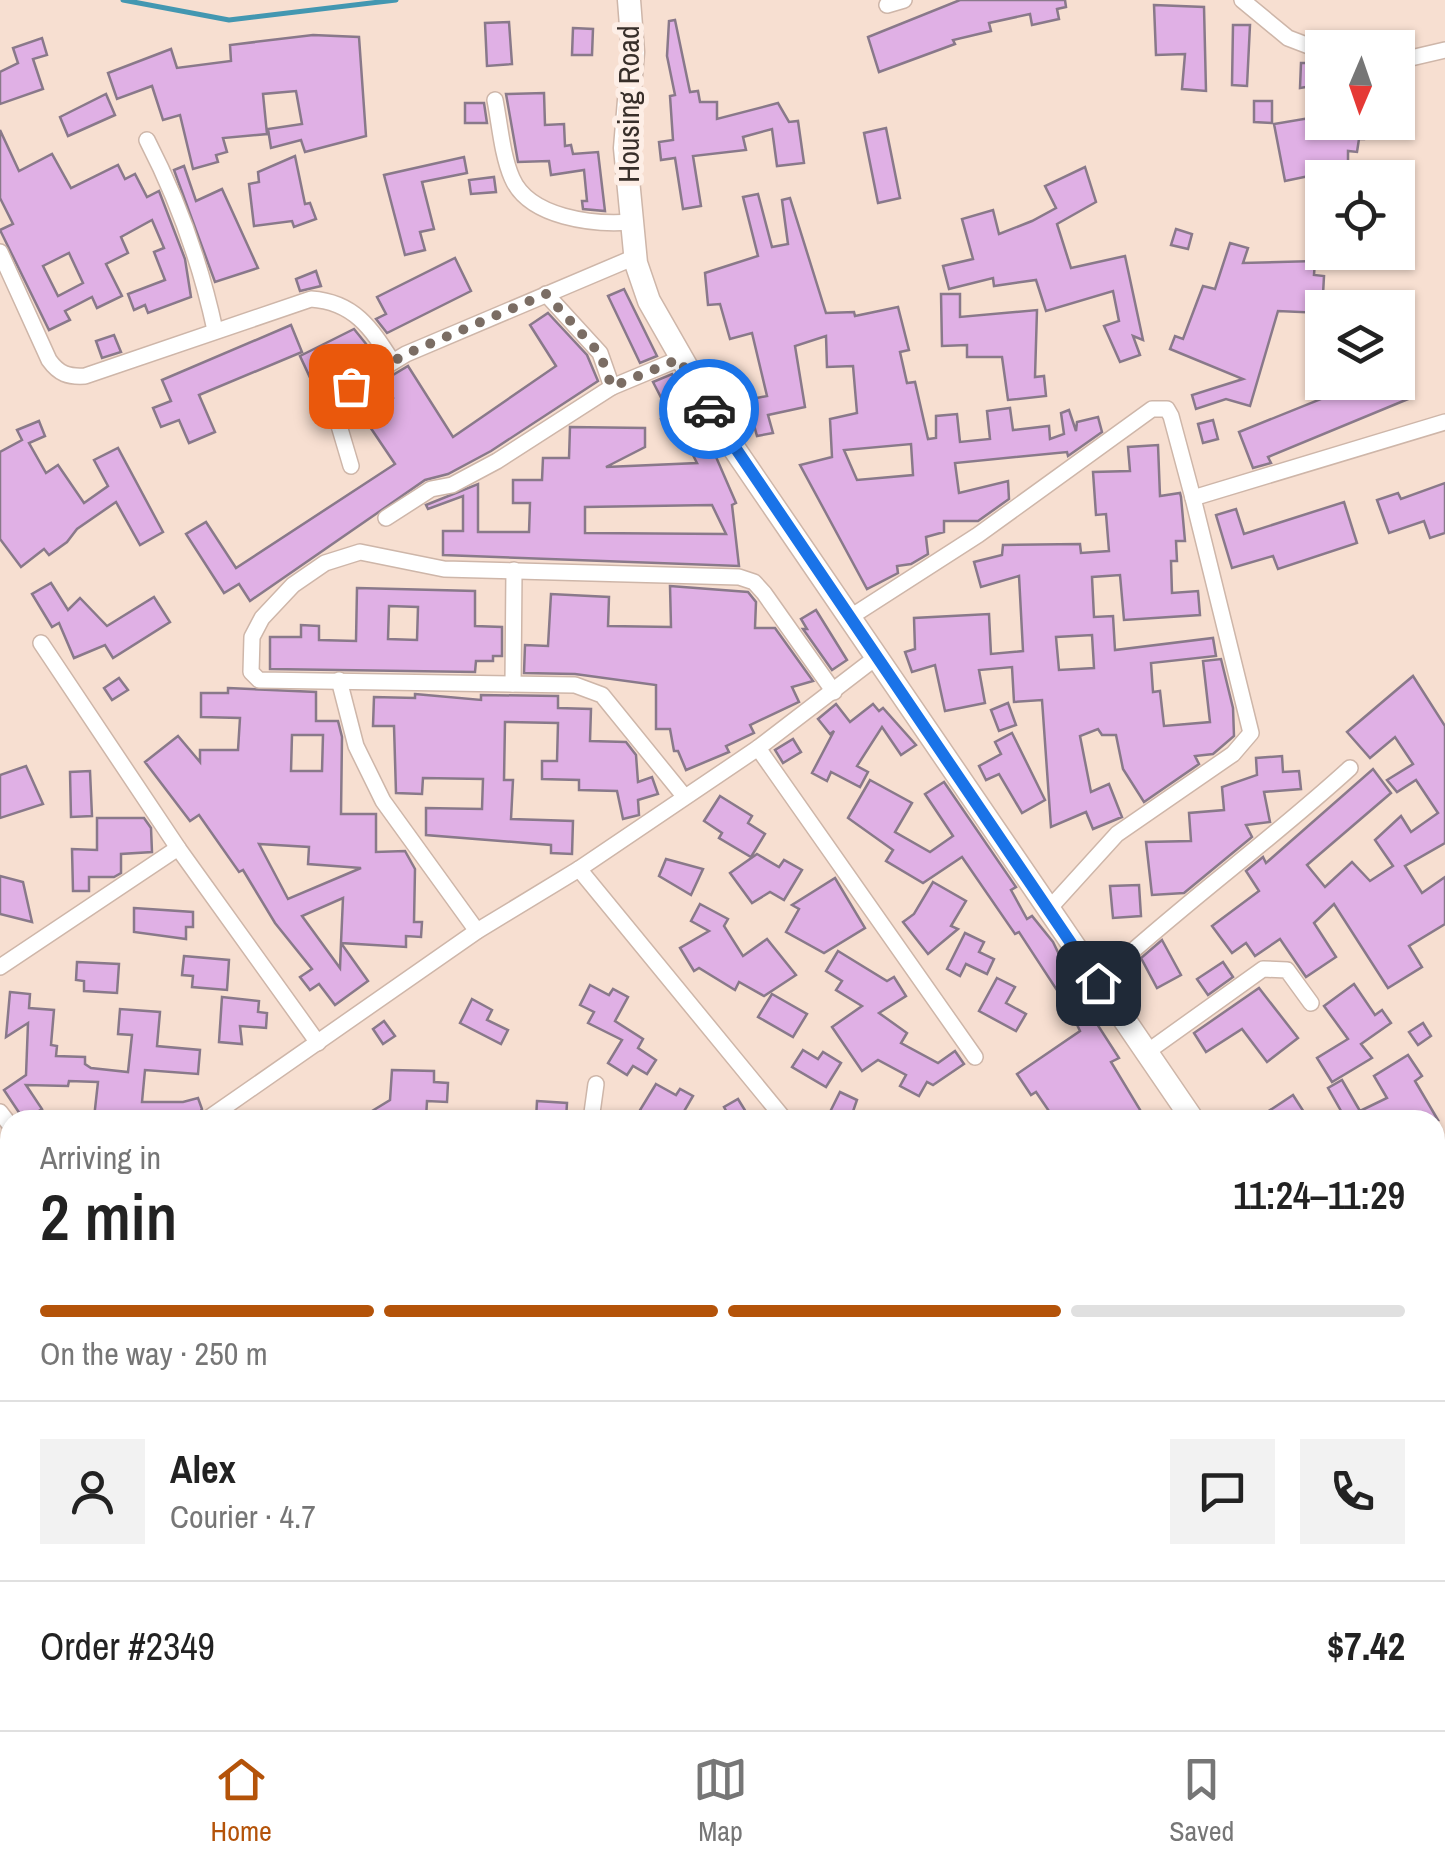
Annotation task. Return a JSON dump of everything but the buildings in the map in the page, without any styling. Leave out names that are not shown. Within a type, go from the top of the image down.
[{"type":"street","name":"Housing Road","points":[[629,0],[632,52],[624,148],[636,256],[649,302],[729,441],[1185,1110]]},
{"type":"street","points":[[887,5],[904,0]]},
{"type":"street","points":[[1242,0],[1288,38],[1305,44]]},
{"type":"street","points":[[1415,58],[1445,50]]},
{"type":"street","points":[[495,100],[510,175],[528,200],[570,217],[605,224],[632,222]]},
{"type":"street","points":[[148,140],[179,201],[201,264],[215,330]]},
{"type":"street","points":[[0,252],[49,360],[58,372],[68,376],[85,376],[289,304],[325,300],[368,321],[392,361]]},
{"type":"street","points":[[351,466],[335,412],[336,396],[392,361],[636,256]]},
{"type":"street","points":[[546,294],[600,354],[612,387]]},
{"type":"street","points":[[386,518],[431,488],[452,485],[484,469],[612,387],[679,359]]},
{"type":"street","points":[[852,616],[978,535],[1152,408],[1166,409],[1172,416],[1252,733],[1233,754],[1117,834],[1048,910]]},
{"type":"street","points":[[1193,498],[1445,422]]},
{"type":"street","points":[[684,796],[602,695],[575,685],[260,680],[251,672],[252,637],[262,618],[294,585],[326,564],[360,552],[444,570],[747,578],[764,592],[834,692]]},
{"type":"street","points":[[513,684],[514,570]]},
{"type":"street","points":[[42,643],[178,848],[318,1044]]},
{"type":"street","points":[[221,1110],[477,931],[578,870],[758,748],[878,656]]},
{"type":"street","points":[[338,680],[356,746],[383,801],[477,931]]},
{"type":"street","points":[[758,748],[975,1057]]},
{"type":"street","points":[[1098,983],[1174,912],[1281,830],[1350,768]]},
{"type":"street","points":[[0,967],[178,848]]},
{"type":"street","points":[[578,870],[777,1110]]},
{"type":"street","points":[[1147,1052],[1263,969],[1287,970],[1312,1003]]},
{"type":"street","points":[[592,1110],[596,1084]]},
{"type":"waterway","points":[[123,0],[229,20],[396,0]]},
{"type":"way so far","points":[[351,386],[406,354],[546,294],[600,354],[612,387],[679,359],[709,409]]},
{"type":"route","points":[[709,409],[1098,983]]}]
